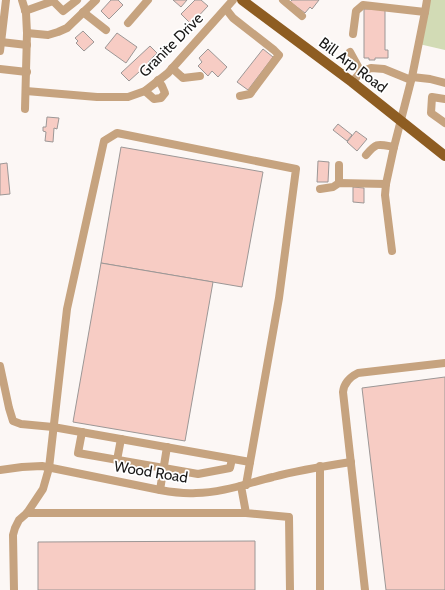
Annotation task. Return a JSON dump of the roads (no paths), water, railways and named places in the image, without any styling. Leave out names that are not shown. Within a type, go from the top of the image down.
[{"type":"main road","name":"Bill Arp Road","points":[[244,1],[352,82],[445,156]]},
{"type":"street","points":[[6,0],[1,46],[27,45]]},
{"type":"street","points":[[22,0],[25,11],[27,33],[25,109]]},
{"type":"street","points":[[25,11],[53,1],[63,11],[77,0]]},
{"type":"street","points":[[128,23],[148,0]]},
{"type":"street","name":"Granite Drive","points":[[26,91],[97,97],[128,97],[145,91],[172,68],[233,0]]},
{"type":"street","points":[[283,0],[302,16]]},
{"type":"street","points":[[392,251],[385,194],[386,184],[411,79],[427,0]]},
{"type":"street","points":[[27,33],[48,35],[67,28],[94,1]]},
{"type":"street","points":[[354,34],[356,11],[363,5],[425,12]]},
{"type":"street","points":[[226,9],[234,18],[274,50],[279,56],[250,94],[240,96]]},
{"type":"street","points":[[83,12],[106,30]]},
{"type":"street","points":[[350,52],[361,72]]},
{"type":"street","points":[[0,68],[26,72]]},
{"type":"street","points":[[172,68],[183,78],[200,76]]},
{"type":"street","points":[[352,82],[361,72],[371,68],[384,69],[411,79],[430,79],[445,83]]},
{"type":"street","points":[[145,91],[154,99],[161,98],[165,93],[158,80]]},
{"type":"street","points":[[431,113],[432,97],[445,99]]},
{"type":"street","points":[[431,113],[445,115]]},
{"type":"street","points":[[431,113],[445,123]]},
{"type":"street","points":[[14,590],[13,535],[19,520],[27,513],[43,489],[49,468],[67,309],[104,141],[117,133],[296,169],[279,298],[250,462],[243,485],[246,513]]},
{"type":"street","points":[[366,155],[374,146],[381,144],[394,147]]},
{"type":"street","points":[[339,183],[340,165]]},
{"type":"street","points":[[320,189],[333,187],[339,183],[386,184]]},
{"type":"street","points":[[365,590],[343,392],[344,386],[352,376],[358,373],[445,363]]},
{"type":"street","points":[[0,366],[13,420],[21,424],[53,427],[250,462]]},
{"type":"street","points":[[82,432],[78,453],[198,474],[230,468],[232,459]]},
{"type":"street","points":[[117,460],[121,439]]},
{"type":"street","points":[[160,490],[167,447]]},
{"type":"street","name":"Wood Road","points":[[0,470],[42,466],[170,492],[196,493],[216,491],[320,466],[351,462]]},
{"type":"street","points":[[320,466],[320,590]]},
{"type":"street","points":[[27,513],[246,513],[289,517],[290,590]]}]
